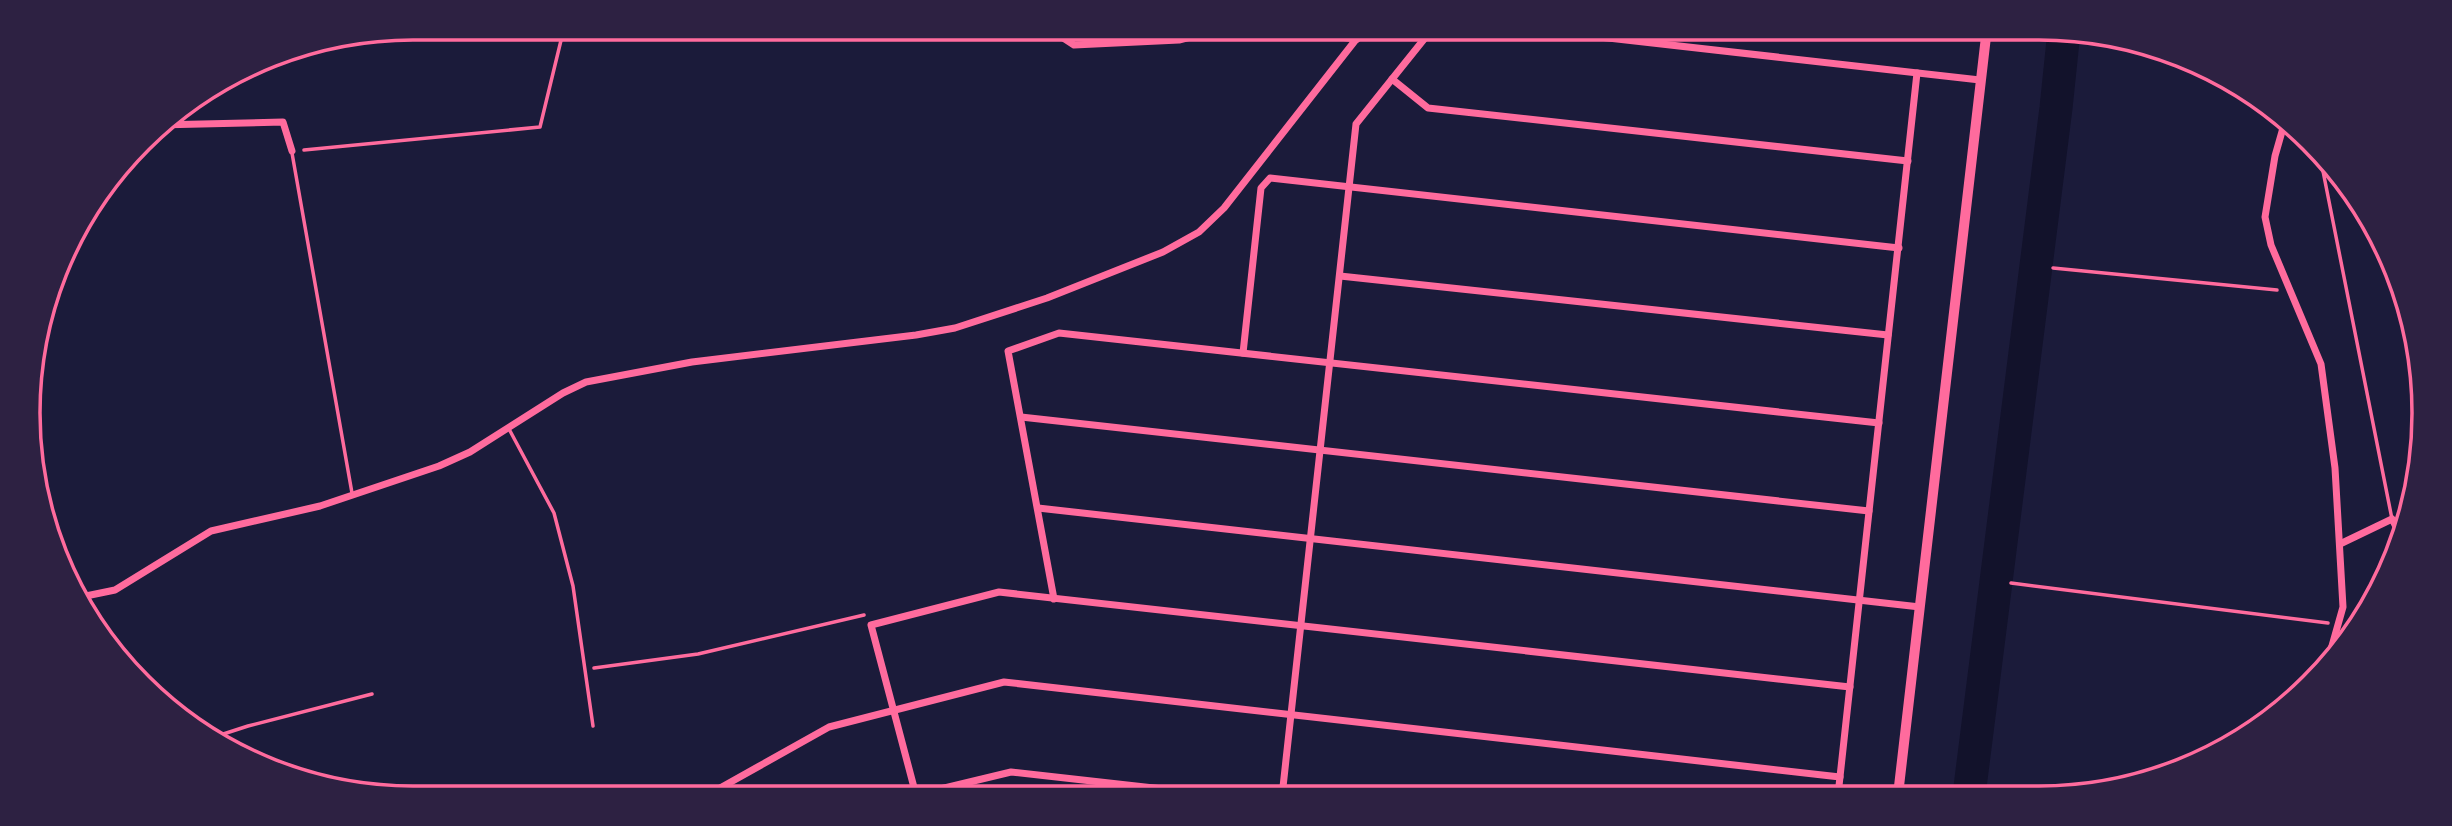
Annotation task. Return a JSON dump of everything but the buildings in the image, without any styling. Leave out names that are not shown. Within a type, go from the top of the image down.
[{"type":"street","points":[[1066,40],[1074,45],[1179,40]]},
{"type":"street","points":[[88,595],[115,590],[211,531],[320,506],[439,466],[470,452],[563,393],[586,382],[692,362],[955,328],[1047,298],[1163,252],[1199,232],[1224,208],[1356,40]]},
{"type":"street","points":[[1283,786],[1356,124],[1423,40]]},
{"type":"street","points":[[1631,40],[1980,80]]},
{"type":"street","points":[[1899,786],[1985,40]]},
{"type":"street","points":[[1839,786],[1917,73]]},
{"type":"street","points":[[1392,79],[1428,108],[1908,161]]},
{"type":"street","points":[[177,125],[283,122],[292,151]]},
{"type":"street","points":[[2283,131],[2275,156],[2264,217],[2271,245],[2321,364],[2335,468],[2343,607],[2333,643]]},
{"type":"street","points":[[1243,353],[1261,188],[1270,178],[1899,248]]},
{"type":"street","points":[[1340,276],[1888,335]]},
{"type":"street","points":[[1054,599],[1008,351],[1059,332],[1879,423]]},
{"type":"street","points":[[1021,417],[1869,511]]},
{"type":"street","points":[[1038,508],[1920,607]]},
{"type":"street","points":[[2340,544],[2392,519],[2395,524]]},
{"type":"street","points":[[909,786],[871,625],[999,592],[1850,687]]},
{"type":"street","points":[[724,786],[829,727],[1004,682],[1840,777]]},
{"type":"street","points":[[953,786],[1011,772],[1135,786]]},
{"type":"lane","points":[[292,151],[352,496]]},
{"type":"lane","points":[[2323,172],[2392,519]]},
{"type":"lane","points":[[508,428],[555,513],[573,586],[593,726]]},
{"type":"path","points":[[292,151],[540,127],[561,40]]},
{"type":"path","points":[[2053,268],[2289,291]]},
{"type":"path","points":[[2011,583],[2338,624]]},
{"type":"path","points":[[584,669],[698,654],[867,615],[871,625]]},
{"type":"path","points":[[224,734],[372,694]]},
{"type":"waterway","points":[[1970,786],[2063,41]]}]
